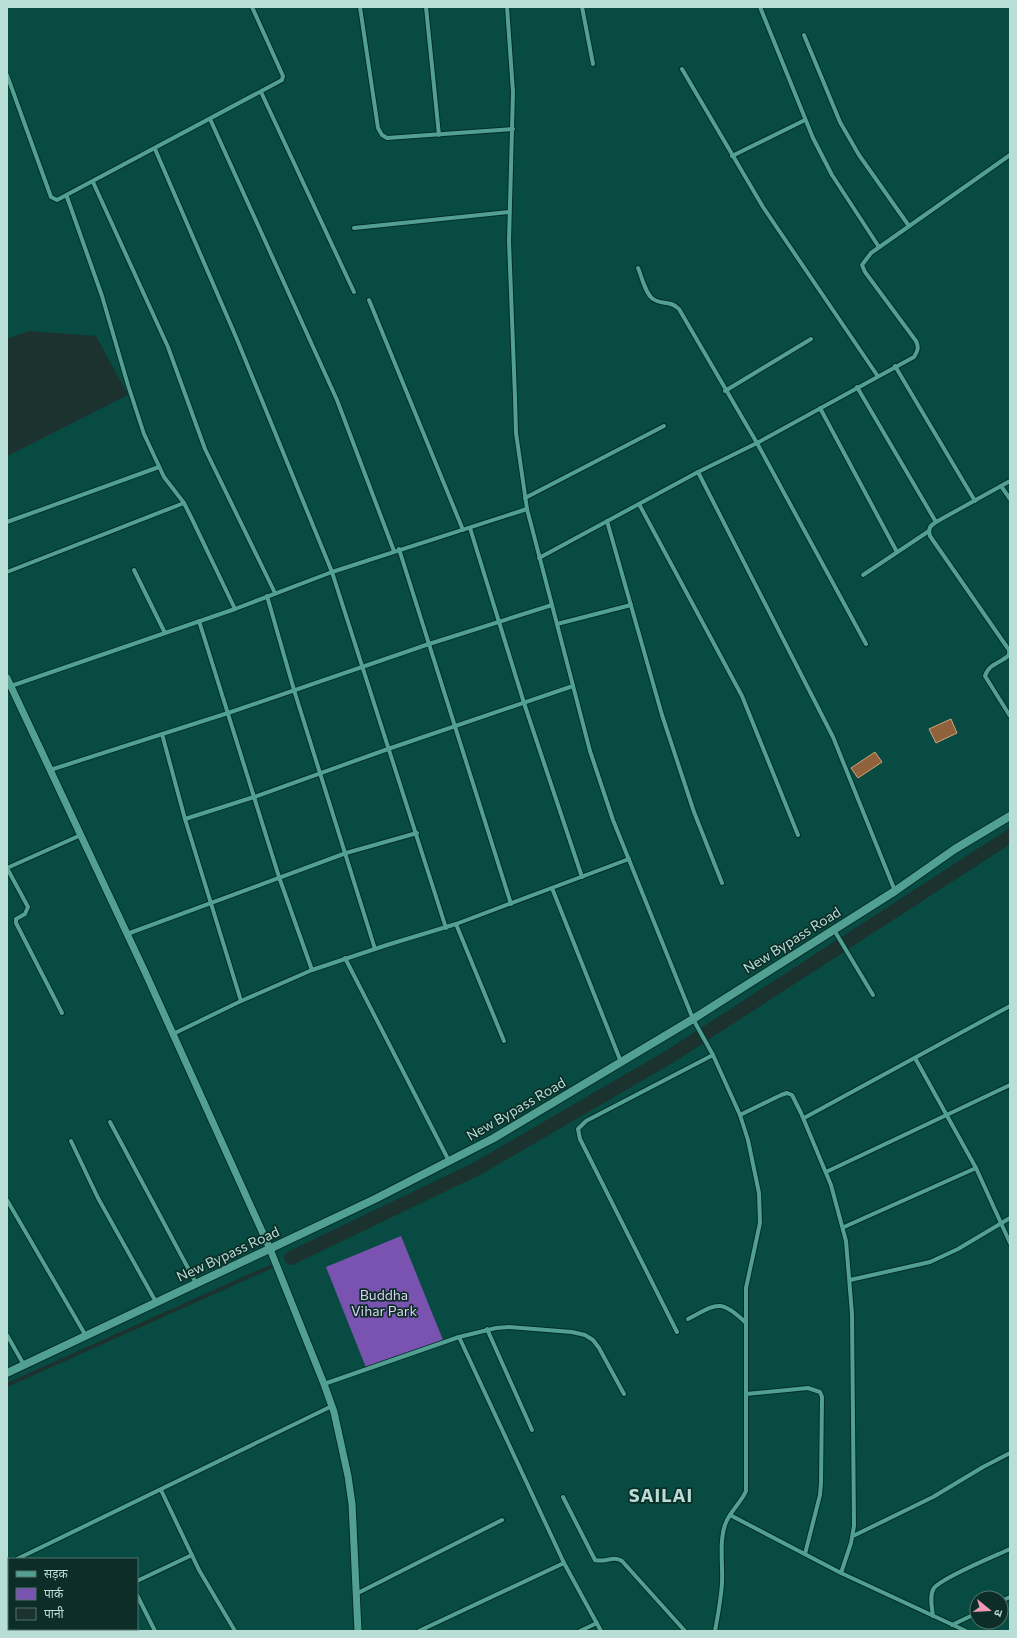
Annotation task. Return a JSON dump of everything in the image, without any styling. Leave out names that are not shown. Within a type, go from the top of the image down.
[{"type":"main road","name":"New Bypass Road","points":[[7,1373],[376,1199],[494,1138],[693,1019],[895,891],[955,848],[1010,816]]},
{"type":"street","points":[[7,75],[51,197],[57,200],[67,197],[278,82],[283,76],[252,7]]},
{"type":"street","points":[[360,7],[378,128],[382,135],[387,138],[513,129]]},
{"type":"street","points":[[426,7],[439,135]]},
{"type":"street","points":[[507,7],[512,54],[513,129],[509,212],[516,433],[527,509],[590,751],[613,820],[693,1019],[713,1055],[740,1115],[748,1140],[759,1193],[761,1209],[756,1242],[746,1288],[746,1491],[742,1501],[725,1523],[722,1534],[722,1582],[720,1607],[715,1631]]},
{"type":"street","points":[[582,7],[593,64]]},
{"type":"street","points":[[760,7],[805,120],[832,175],[879,247]]},
{"type":"street","points":[[804,35],[846,133],[859,155],[909,226]]},
{"type":"street","points":[[682,69],[732,156],[776,226],[877,375]]},
{"type":"street","points":[[261,92],[354,292]]},
{"type":"street","points":[[210,119],[337,400],[394,551]]},
{"type":"street","points":[[732,156],[805,120]]},
{"type":"street","points":[[155,149],[236,337],[332,572],[388,749],[417,833],[446,928]]},
{"type":"street","points":[[539,558],[698,472],[756,443],[877,375],[914,357],[917,353],[918,347],[916,341],[865,272],[862,265],[866,258],[879,247],[1010,155]]},
{"type":"street","points":[[93,182],[168,347],[202,442],[275,593]]},
{"type":"street","points":[[67,197],[102,296],[135,406],[159,467],[184,503],[235,609]]},
{"type":"street","points":[[354,228],[509,212]]},
{"type":"street","points":[[638,268],[650,296],[658,302],[675,305],[679,308],[756,443],[866,644]]},
{"type":"street","points":[[369,300],[463,530]]},
{"type":"street","points":[[725,391],[811,339]]},
{"type":"street","points":[[895,366],[975,501]]},
{"type":"street","points":[[857,387],[936,522]]},
{"type":"street","points":[[820,408],[897,552]]},
{"type":"street","points":[[525,498],[664,426]]},
{"type":"street","points":[[7,522],[159,467]]},
{"type":"street","points":[[698,472],[833,737],[895,891]]},
{"type":"street","points":[[1010,481],[936,522],[930,526],[929,531],[930,536],[1009,650],[1009,655],[1006,659],[990,667],[984,676],[1010,716]]},
{"type":"street","points":[[1001,486],[1010,499]]},
{"type":"street","points":[[7,572],[184,503]]},
{"type":"street","points":[[639,504],[742,696],[798,835]]},
{"type":"street","points":[[11,686],[235,609],[332,572],[399,549],[527,509]]},
{"type":"street","points":[[607,521],[665,722],[694,812],[722,883]]},
{"type":"street","points":[[470,528],[524,703],[582,877]]},
{"type":"street","points":[[864,575],[929,531]]},
{"type":"street","points":[[399,549],[511,904]]},
{"type":"street","points":[[134,570],[165,633]]},
{"type":"street","points":[[267,596],[294,690],[375,949]]},
{"type":"street","points":[[50,770],[228,713],[362,666],[552,605]]},
{"type":"street","points":[[556,624],[631,605]]},
{"type":"street","points":[[199,621],[279,877],[312,970]]},
{"type":"street","points":[[7,678],[127,934],[270,1249],[324,1384],[332,1406],[348,1476],[352,1504],[358,1631]]},
{"type":"street","points":[[185,819],[254,797],[388,749],[573,686]]},
{"type":"street","points":[[162,734],[185,819],[241,1001]]},
{"type":"street","points":[[127,934],[346,853],[417,833]]},
{"type":"street","points":[[62,1013],[16,923],[16,919],[25,914],[28,907],[7,868],[80,835]]},
{"type":"street","points":[[173,1034],[241,1001],[312,970],[345,958],[446,928],[629,859]]},
{"type":"street","points":[[552,888],[621,1062]]},
{"type":"street","points":[[456,924],[504,1041]]},
{"type":"street","points":[[833,930],[873,995]]},
{"type":"street","points":[[345,958],[449,1162]]},
{"type":"street","points":[[804,1118],[1010,1006]]},
{"type":"street","points":[[677,1332],[580,1139],[578,1129],[586,1121],[713,1055]]},
{"type":"street","points":[[915,1058],[976,1168],[1010,1243]]},
{"type":"street","points":[[826,1172],[948,1116],[1010,1085]]},
{"type":"street","points":[[740,1115],[787,1093],[792,1095],[804,1118],[826,1172],[844,1227],[850,1280],[854,1372],[853,1536],[841,1573]]},
{"type":"street","points":[[110,1122],[196,1284]]},
{"type":"street","points":[[71,1141],[98,1198],[156,1302]]},
{"type":"street","points":[[844,1227],[976,1168]]},
{"type":"street","points":[[7,1200],[86,1336]]},
{"type":"street","points":[[850,1280],[930,1262],[958,1249],[1010,1218]]},
{"type":"street","points":[[688,1319],[714,1306],[721,1306],[733,1310],[746,1324]]},
{"type":"street","points":[[324,1384],[459,1337],[487,1329],[509,1327],[585,1334],[593,1340],[599,1348],[624,1394]]},
{"type":"street","points":[[487,1329],[532,1430]]},
{"type":"street","points":[[7,1335],[24,1365]]},
{"type":"street","points":[[459,1337],[564,1563],[601,1631]]},
{"type":"street","points":[[746,1394],[808,1388],[820,1392],[822,1397],[822,1483],[805,1554]]},
{"type":"street","points":[[20,1558],[332,1406]]},
{"type":"street","points":[[853,1536],[933,1497],[983,1467],[1010,1453]]},
{"type":"street","points":[[161,1490],[192,1555],[235,1631]]},
{"type":"street","points":[[563,1497],[595,1560],[600,1561],[614,1558],[622,1561],[685,1631]]},
{"type":"street","points":[[730,1515],[841,1573],[966,1631]]},
{"type":"street","points":[[356,1594],[502,1520]]},
{"type":"street","points":[[933,1616],[931,1595],[934,1588],[956,1575],[1010,1549]]},
{"type":"street","points":[[138,1581],[192,1555]]},
{"type":"street","points":[[419,1631],[564,1563]]},
{"type":"street","points":[[138,1598],[155,1631]]},
{"type":"street","points":[[952,1625],[969,1617]]},
{"type":"street","points":[[580,1631],[597,1623]]},
{"type":"green space","name":"Buddha Vihar Park","points":[[401,1236],[443,1340],[367,1370],[326,1267]]},
{"type":"water","points":[[29,331],[96,336],[128,395],[7,456],[7,339]]},
{"type":"building","points":[[951,719],[957,733],[936,743],[929,729]]},
{"type":"building","points":[[875,752],[882,762],[858,778],[851,768]]},
{"type":"waterway","points":[[291,1258],[478,1168],[669,1057],[1010,836]]},
{"type":"waterway","points":[[7,1385],[270,1267]]},
{"type":"district","name":"SAILAI","points":[[661,1496]]}]
